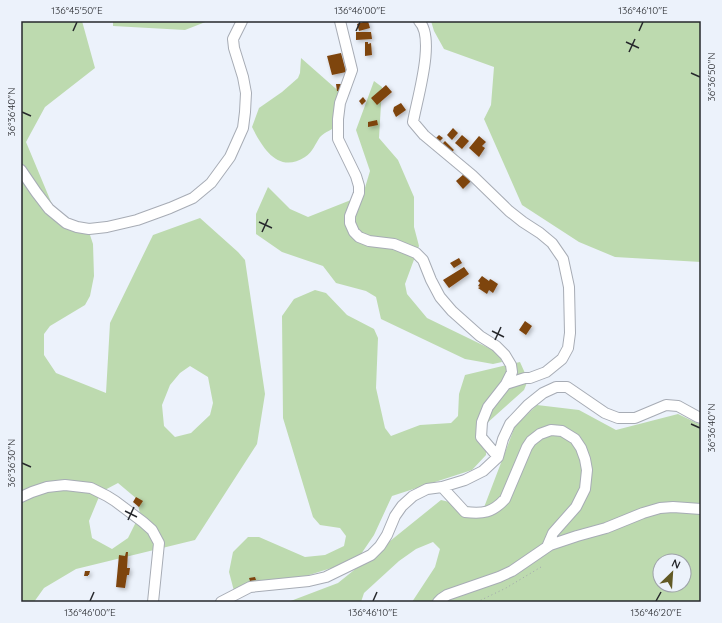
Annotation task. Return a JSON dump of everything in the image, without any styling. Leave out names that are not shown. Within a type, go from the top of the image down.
[{"type":"street","points":[[21,170],[49,208],[66,222],[77,227],[89,229],[107,227],[136,220],[170,208],[192,198],[210,183],[230,157],[243,128],[246,93],[243,76],[234,48],[234,39],[242,21]]},
{"type":"street","points":[[340,21],[352,70],[340,103],[338,139],[356,176],[359,186],[359,193],[350,216],[351,227],[359,237],[369,241],[394,244],[416,253],[423,260],[440,297],[452,311],[480,336],[496,346],[505,355],[511,365],[512,372],[506,384],[488,407],[482,422],[481,437],[498,457]]},
{"type":"street","points":[[419,21],[423,24],[426,36],[426,54],[424,72],[413,122],[424,135],[472,174],[509,211],[540,233],[552,244],[563,258],[569,287],[570,333],[568,348],[562,359],[546,372],[506,384]]},
{"type":"street","points":[[221,602],[250,587],[309,581],[326,577],[371,555],[380,546],[395,516],[402,506],[413,496],[427,489],[442,487],[465,480],[483,471],[498,457],[503,439],[510,424],[528,405],[543,393],[556,387],[566,387],[605,413],[618,418],[635,418],[666,405],[678,406],[701,418]]},
{"type":"street","points":[[442,487],[464,512],[479,513],[490,511],[499,506],[505,499],[531,441],[540,434],[551,430],[562,431],[575,439],[581,448],[587,470],[585,489],[576,506],[553,533],[547,547]]},
{"type":"street","points":[[21,497],[47,487],[66,485],[91,488],[111,498],[143,522],[152,530],[159,543],[153,602]]},
{"type":"street","points":[[438,602],[447,595],[512,571],[550,545],[606,528],[643,513],[660,508],[672,507],[701,509]]},
{"type":"path","points":[[477,602],[506,588],[541,567]]},
{"type":"green space","points":[[21,21],[82,21],[95,68],[45,107],[26,142],[59,221],[90,235],[93,244],[94,276],[90,296],[85,305],[50,326],[44,334],[44,355],[56,373],[106,393],[110,323],[153,235],[200,218],[245,260],[265,394],[257,444],[195,540],[76,569],[44,588],[34,602],[21,602]],"holes":[[[190,366],[208,377],[213,403],[210,415],[191,433],[175,437],[164,426],[162,405],[170,385],[180,373]],[[118,483],[137,499],[140,514],[128,538],[112,549],[92,538],[89,521],[101,492]]]},
{"type":"green space","points":[[113,21],[208,21],[185,30],[113,26]]},
{"type":"green space","points":[[431,21],[701,21],[701,262],[615,257],[579,242],[522,205],[484,119],[491,105],[494,67],[444,49],[434,31]]},
{"type":"green space","points":[[301,58],[343,95],[339,125],[320,137],[308,155],[296,161],[287,163],[273,157],[267,151],[252,127],[259,108],[282,92],[298,78],[300,73]]},
{"type":"green space","points":[[374,81],[382,87],[379,138],[398,160],[414,197],[414,227],[419,246],[405,284],[407,294],[427,318],[499,353],[502,362],[493,364],[465,359],[381,319],[376,297],[366,291],[336,283],[323,266],[282,252],[256,234],[256,214],[268,187],[290,209],[308,217],[356,198],[364,191],[370,171],[356,130]]},
{"type":"green space","points":[[315,290],[326,293],[347,315],[374,329],[378,338],[376,388],[385,428],[391,436],[420,425],[451,423],[458,416],[459,394],[465,375],[520,362],[528,380],[524,390],[486,424],[486,455],[472,470],[392,496],[374,535],[357,560],[274,586],[234,591],[229,572],[233,552],[248,537],[259,537],[305,557],[325,555],[344,546],[346,536],[340,528],[320,525],[313,517],[283,418],[282,316],[294,299]]},
{"type":"green space","points":[[537,405],[579,410],[616,430],[678,414],[701,425],[701,602],[412,602],[435,567],[440,549],[433,542],[416,549],[399,561],[364,593],[361,602],[288,602],[338,583],[441,500],[483,510],[515,426]]},
{"type":"building","points":[[368,21],[370,28],[359,31],[357,24]]},
{"type":"building","points":[[356,32],[371,32],[372,39],[356,40]]},
{"type":"building","points":[[365,42],[368,42],[368,44],[371,43],[372,55],[365,56]]},
{"type":"building","points":[[341,53],[346,72],[332,75],[327,56]]},
{"type":"building","points":[[336,84],[345,84],[346,91],[337,91]]},
{"type":"building","points":[[386,85],[392,92],[377,105],[371,98]]},
{"type":"building","points":[[363,97],[366,101],[362,105],[359,101]]},
{"type":"building","points":[[401,103],[406,110],[396,117],[393,111],[394,107]]},
{"type":"building","points":[[377,120],[378,125],[368,127],[368,122]]},
{"type":"building","points":[[453,128],[458,133],[452,140],[447,135]]},
{"type":"building","points":[[439,135],[443,138],[437,144],[434,140]]},
{"type":"building","points":[[462,135],[469,141],[462,149],[455,143]]},
{"type":"building","points":[[479,136],[486,142],[482,146],[485,148],[479,157],[469,148]]},
{"type":"building","points":[[445,141],[454,150],[448,155],[439,147]]},
{"type":"building","points":[[465,173],[472,180],[463,189],[456,181]]},
{"type":"building","points":[[459,258],[462,263],[454,268],[450,263]]},
{"type":"building","points":[[464,267],[469,274],[449,288],[443,280]]},
{"type":"building","points":[[482,276],[489,281],[490,279],[498,284],[493,293],[489,290],[487,294],[478,288],[480,287],[478,286],[480,283],[478,281]]},
{"type":"building","points":[[525,321],[532,326],[526,335],[519,330]]},
{"type":"building","points":[[136,497],[143,501],[139,507],[133,502]]},
{"type":"building","points":[[126,552],[128,552],[127,568],[130,568],[129,575],[127,575],[125,588],[116,587],[119,555],[125,556]]},
{"type":"building","points":[[85,571],[90,571],[88,576],[84,576]]},
{"type":"building","points":[[255,577],[256,580],[250,581],[249,578]]}]
